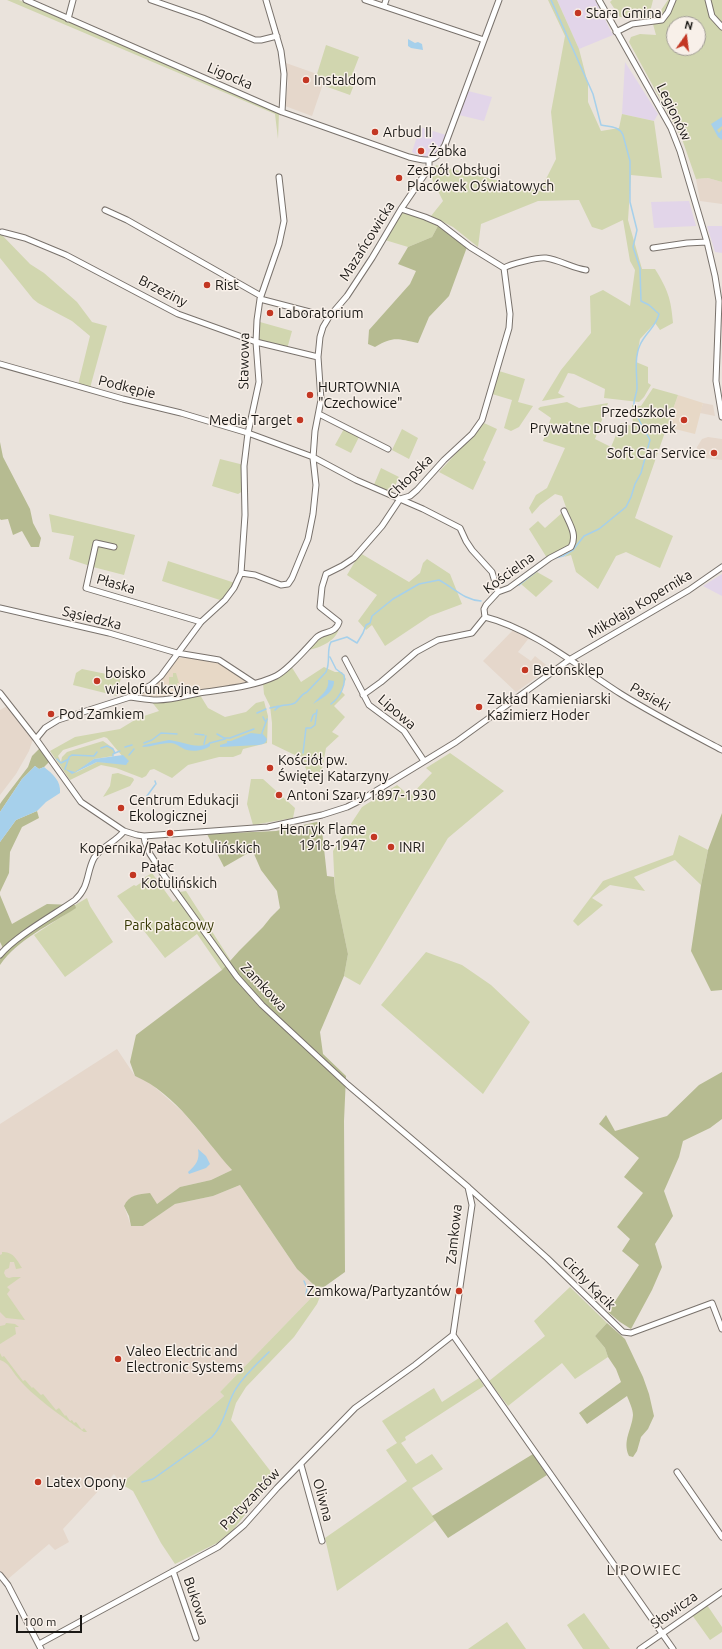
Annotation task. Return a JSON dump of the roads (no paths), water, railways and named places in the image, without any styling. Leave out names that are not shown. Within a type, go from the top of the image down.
[{"type":"street","name":"Ligocka","points":[[26,0],[282,112],[410,157],[429,161]]},
{"type":"street","points":[[68,19],[73,0]]},
{"type":"street","points":[[151,0],[203,18],[255,40],[277,36]]},
{"type":"street","points":[[266,0],[281,51],[284,74],[282,112]]},
{"type":"street","points":[[365,0],[484,40]]},
{"type":"street","points":[[384,6],[386,0]]},
{"type":"street","name":"Mazańcowicka","points":[[241,573],[281,585],[288,584],[292,578],[308,539],[313,514],[316,485],[313,457],[315,431],[322,400],[318,357],[320,337],[323,326],[347,296],[372,258],[401,209],[429,168],[429,161],[436,158],[445,145],[499,0]]},
{"type":"street","name":"Legionów","points":[[599,0],[671,128],[680,151],[707,242],[719,301],[716,381],[722,414]]},
{"type":"street","points":[[616,32],[632,24],[662,20],[668,12],[673,0]]},
{"type":"street","points":[[708,0],[712,16],[722,27]]},
{"type":"street","name":"Stawowa","points":[[241,573],[245,515],[244,466],[248,433],[259,382],[256,342],[261,298],[279,244],[284,221],[279,177]]},
{"type":"street","points":[[401,209],[439,223],[470,247],[504,268],[513,264],[541,258],[551,259],[586,270]]},
{"type":"street","points":[[105,210],[127,220],[261,298],[329,317]]},
{"type":"street","name":"Brzeziny","points":[[2,232],[25,238],[66,255],[178,314],[256,342],[318,357]]},
{"type":"street","points":[[653,248],[687,243],[707,242]]},
{"type":"street","name":"Chłopska","points":[[130,697],[158,700],[254,683],[280,673],[304,652],[318,637],[335,629],[339,622],[320,607],[322,586],[326,574],[354,558],[382,526],[400,499],[410,496],[417,490],[444,460],[472,434],[482,420],[509,328],[510,314],[504,268]]},
{"type":"street","name":"Podkępie","points":[[0,364],[123,399],[181,413],[248,433],[313,457],[356,480],[423,509],[460,528],[469,546],[492,572],[498,592]]},
{"type":"street","points":[[319,414],[388,449]]},
{"type":"street","name":"Kościelna","points":[[363,695],[381,682],[416,652],[438,640],[472,633],[486,617],[484,609],[498,592],[509,588],[550,558],[571,547],[574,538],[573,532],[564,511]]},
{"type":"street","name":"Płaska","points":[[114,547],[96,543],[86,588],[201,622]]},
{"type":"street","name":"Mikołaja Kopernika","points":[[36,739],[81,802],[124,831],[137,835],[144,836],[262,828],[322,815],[354,803],[471,732],[569,660],[689,590],[722,567]]},
{"type":"street","points":[[0,693],[36,739],[45,728],[58,720],[130,697],[151,685],[161,676],[201,622],[225,600],[234,588],[241,573]]},
{"type":"street","name":"Sąsiedzka","points":[[0,608],[109,633],[177,653]]},
{"type":"street","points":[[486,617],[517,629],[569,660]]},
{"type":"street","points":[[177,653],[219,660],[254,683]]},
{"type":"street","name":"Lipowa","points":[[345,660],[369,705],[404,731],[424,761]]},
{"type":"street","name":"Pasieki","points":[[569,660],[623,695],[722,750]]},
{"type":"street","points":[[0,955],[22,936],[82,894],[94,858],[124,831]]},
{"type":"street","name":"Zamkowa","points":[[144,836],[150,854],[161,871],[216,949],[262,1005],[348,1085],[468,1187],[472,1205],[453,1334]]},
{"type":"street","name":"Cichy Kącik","points":[[468,1187],[547,1258],[623,1332],[631,1333],[712,1303],[722,1329]]},
{"type":"street","points":[[453,1334],[673,1649]]},
{"type":"street","name":"Partyzantów","points":[[40,1647],[173,1571],[205,1555],[231,1537],[355,1408],[415,1365],[453,1334]]},
{"type":"street","name":"Oliwna","points":[[301,1465],[322,1542]]},
{"type":"street","points":[[677,1472],[722,1536]]},
{"type":"street","name":"Bukowa","points":[[173,1571],[196,1638]]},
{"type":"street","points":[[0,1575],[8,1585],[40,1647]]},
{"type":"street","name":"Słowicza","points":[[640,1649],[722,1592]]},
{"type":"water","points":[[408,39],[415,43],[418,42],[422,44],[423,50],[408,46]]},
{"type":"water","points":[[722,117],[722,126],[717,130],[719,133],[722,129],[722,140],[718,137],[711,124]]},
{"type":"water","points":[[328,680],[334,681],[332,689],[327,695],[313,704],[326,690]]},
{"type":"water","points":[[251,733],[262,733],[267,739],[263,744],[259,745],[220,747],[220,745],[227,743],[227,741],[231,741]]},
{"type":"water","points":[[169,740],[196,746],[206,745],[210,742],[210,746],[202,750],[193,751],[170,743],[142,747],[144,745]]},
{"type":"water","points":[[123,755],[129,761],[126,765],[97,762],[72,774],[65,769],[75,772],[94,759]]},
{"type":"water","points":[[35,766],[39,769],[44,767],[53,775],[58,781],[60,793],[46,802],[37,811],[16,820],[0,842],[0,812],[22,779]]},
{"type":"water","points":[[198,1149],[206,1156],[210,1164],[206,1168],[189,1174],[188,1172],[195,1165],[198,1159]]},
{"type":"waterway","points":[[551,0],[593,94],[601,125],[617,128],[623,135],[630,161],[630,202],[637,230],[633,247],[640,268],[641,301],[649,305],[659,314],[658,319],[642,341],[637,355],[637,388],[634,406],[650,440],[641,473],[635,484],[631,497],[626,507],[599,529],[584,536],[573,550],[563,556],[555,558]]},
{"type":"waterway","points":[[519,585],[542,567]]},
{"type":"waterway","points":[[275,710],[280,706],[295,703],[326,672],[331,642],[347,637],[357,643],[366,625],[370,623],[372,616],[393,599],[419,584],[439,580],[464,596],[481,601]]},
{"type":"waterway","points":[[330,657],[336,669],[344,675],[342,691],[331,704]]},
{"type":"waterway","points":[[270,708],[279,706]]},
{"type":"waterway","points":[[257,713],[266,709]]},
{"type":"waterway","points":[[303,753],[306,728],[311,728],[315,725],[317,710]]},
{"type":"waterway","points":[[311,721],[313,715],[316,713]]},
{"type":"waterway","points":[[263,717],[265,721]]},
{"type":"waterway","points":[[262,733],[267,719]]},
{"type":"waterway","points":[[217,734],[224,738],[230,738],[254,729]]},
{"type":"waterway","points":[[144,743],[152,740],[161,733],[177,734]]},
{"type":"waterway","points":[[195,734],[204,735]]},
{"type":"waterway","points":[[204,744],[206,736]]},
{"type":"waterway","points":[[210,743],[225,739]]},
{"type":"waterway","points":[[125,747],[132,745]]},
{"type":"waterway","points":[[101,748],[107,746],[113,749],[115,753],[120,751]]},
{"type":"waterway","points":[[129,755],[134,749]]},
{"type":"waterway","points":[[65,769],[69,757],[72,755],[94,756],[97,752]]},
{"type":"waterway","points":[[113,756],[115,753]]},
{"type":"waterway","points":[[58,760],[57,759],[61,763],[69,759]]},
{"type":"waterway","points":[[144,800],[155,785]]},
{"type":"waterway","points":[[304,1281],[307,1288],[306,1295]]},
{"type":"waterway","points":[[142,1482],[153,1479],[212,1437],[219,1427],[237,1386],[269,1352]]},
{"type":"place","name":"Stara Gmina","points":[[578,13]]},
{"type":"place","name":"Instaldom","points":[[306,80]]},
{"type":"place","name":"Arbud II","points":[[375,132]]},
{"type":"place","name":"Żabka","points":[[421,151]]},
{"type":"place","name":"Zespół Obsługi Placówek Oświatowych","points":[[399,178]]},
{"type":"place","name":"Rist","points":[[207,285]]},
{"type":"place","name":"Laboratorium","points":[[270,313]]},
{"type":"place","name":"HURTOWNIA \"Czechowice\"","points":[[310,395]]},
{"type":"place","name":"Media Target","points":[[300,420]]},
{"type":"place","name":"Przedszkole Prywatne Drugi Domek","points":[[684,420]]},
{"type":"place","name":"Soft Car Service","points":[[714,453]]},
{"type":"place","name":"Betonsklep","points":[[525,670]]},
{"type":"place","name":"boisko wielofunkcyjne","points":[[97,681]]},
{"type":"place","name":"Zakład Kamieniarski Kazimierz Hoder","points":[[479,707]]},
{"type":"place","name":"Pod Zamkiem","points":[[51,714]]},
{"type":"place","name":"Kościół pw. Świętej Katarzyny","points":[[270,768]]},
{"type":"place","name":"Antoni Szary 1897-1930","points":[[279,795]]},
{"type":"place","name":"Centrum Edukacji Ekologicznej","points":[[121,808]]},
{"type":"place","name":"Kopernika/Pałac Kotulińskich","points":[[170,833]]},
{"type":"place","name":"Henryk Flame 1918-1947","points":[[374,837]]},
{"type":"place","name":"INRI","points":[[391,847]]},
{"type":"place","name":"Pałac Kotulińskich","points":[[133,875]]},
{"type":"place","name":"Zamkowa/Partyzantów","points":[[459,1291]]},
{"type":"place","name":"Valeo Electric and Electronic Systems","points":[[118,1359]]},
{"type":"place","name":"Latex Opony","points":[[38,1482]]},
{"type":"district","name":"LIPOWIEC","points":[[644,1570]]},
{"type":"park label","name":"Park pałacowy","points":[[169,925]]}]
